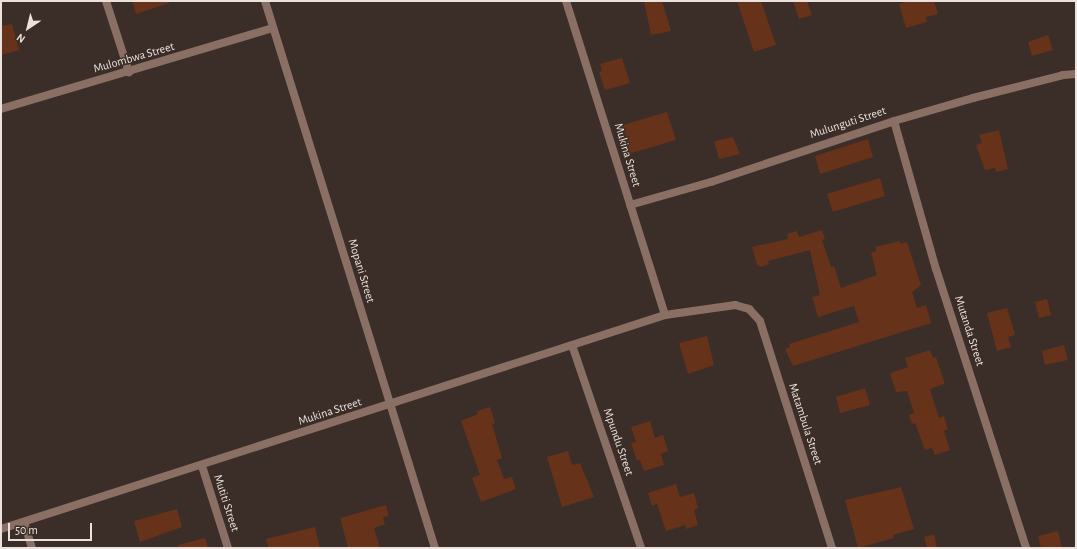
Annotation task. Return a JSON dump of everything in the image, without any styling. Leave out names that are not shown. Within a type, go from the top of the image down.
[{"type":"street","points":[[106,1],[129,72]]},
{"type":"street","name":"Mopani Street","points":[[265,1],[435,548]]},
{"type":"street","name":"Mukina Street","points":[[566,1],[665,315]]},
{"type":"street","name":"Mulombwa Street","points":[[1,109],[273,28]]},
{"type":"street","name":"Mulunguti Street","points":[[630,205],[711,182],[894,121],[981,96],[1063,75],[1076,74]]},
{"type":"street","name":"Mutanda Street","points":[[894,121],[936,269],[1026,548]]},
{"type":"street","name":"Mukina Street","points":[[1,529],[202,466],[665,315],[734,305],[749,310]]},
{"type":"street","name":"Matambula Street","points":[[749,310],[760,322],[832,548]]},
{"type":"street","name":"Mpundu Street","points":[[572,345],[641,548]]},
{"type":"street","name":"Mutiti Street","points":[[202,466],[228,548]]},
{"type":"street","points":[[24,522],[32,548]]},
{"type":"building","points":[[132,1],[169,1],[169,3],[136,14]]},
{"type":"building","points":[[644,1],[662,1],[671,31],[651,35]]},
{"type":"building","points":[[737,1],[761,1],[776,45],[754,52]]},
{"type":"building","points":[[793,1],[807,1],[812,15],[799,19]]},
{"type":"building","points":[[908,1],[934,1],[938,14],[926,17],[927,22],[906,28],[899,4]]},
{"type":"building","points":[[12,24],[19,50],[1,55],[1,26]]},
{"type":"building","points":[[1048,35],[1053,50],[1032,56],[1028,42]]},
{"type":"building","points":[[622,58],[630,83],[605,90],[599,72],[602,71],[600,64]]},
{"type":"building","points":[[667,112],[676,140],[625,155],[616,127]]},
{"type":"building","points":[[999,130],[1008,169],[996,172],[995,168],[985,170],[976,145],[982,143],[979,135]]},
{"type":"building","points":[[733,137],[740,154],[719,159],[714,141]]},
{"type":"building","points":[[868,139],[873,157],[820,174],[815,156]]},
{"type":"building","points":[[880,178],[885,196],[833,212],[827,194]]},
{"type":"building","points":[[822,230],[825,239],[822,240],[831,267],[834,266],[841,288],[877,275],[871,253],[876,251],[875,247],[900,241],[900,244],[907,242],[921,285],[912,292],[917,308],[926,305],[931,323],[793,366],[785,349],[790,347],[789,344],[859,322],[854,306],[818,317],[812,297],[820,295],[810,250],[768,261],[769,264],[760,267],[757,265],[752,247],[788,239],[787,234],[797,231],[799,237]]},
{"type":"building","points":[[1047,299],[1051,315],[1039,318],[1035,302]]},
{"type":"building","points":[[1007,308],[1015,335],[1008,337],[1011,347],[997,351],[987,313]]},
{"type":"building","points":[[707,336],[714,365],[688,374],[679,343]]},
{"type":"building","points":[[1064,345],[1068,360],[1045,365],[1042,351]]},
{"type":"building","points":[[930,350],[933,358],[936,357],[944,384],[930,389],[939,418],[944,416],[948,429],[944,431],[950,450],[935,455],[932,448],[925,450],[915,423],[912,424],[909,415],[914,413],[907,391],[896,392],[890,373],[908,367],[905,358]]},
{"type":"building","points":[[865,388],[870,405],[840,413],[836,397]]},
{"type":"building","points":[[490,407],[495,423],[492,424],[502,458],[497,460],[504,479],[512,477],[516,489],[481,502],[472,478],[480,475],[461,421],[478,414],[477,411]]},
{"type":"building","points":[[650,421],[655,438],[663,435],[668,451],[661,454],[664,465],[644,471],[640,460],[637,461],[631,443],[636,442],[631,427]]},
{"type":"building","points":[[568,451],[572,465],[580,463],[594,497],[562,507],[547,457]]},
{"type":"building","points":[[676,484],[680,497],[694,493],[698,508],[694,510],[698,525],[686,529],[685,525],[666,531],[657,504],[652,506],[648,493]]},
{"type":"building","points":[[901,487],[914,529],[893,535],[894,538],[858,548],[845,500]]},
{"type":"building","points":[[386,505],[389,516],[383,517],[385,524],[374,528],[380,548],[348,548],[340,518]]},
{"type":"building","points":[[177,509],[182,527],[140,542],[134,521]]},
{"type":"building","points":[[315,527],[320,548],[269,548],[266,539]]},
{"type":"building","points":[[1058,531],[1062,548],[1041,548],[1038,536]]},
{"type":"building","points":[[934,534],[937,548],[927,548],[924,537]]},
{"type":"building","points":[[205,538],[208,548],[178,548],[178,545]]}]
